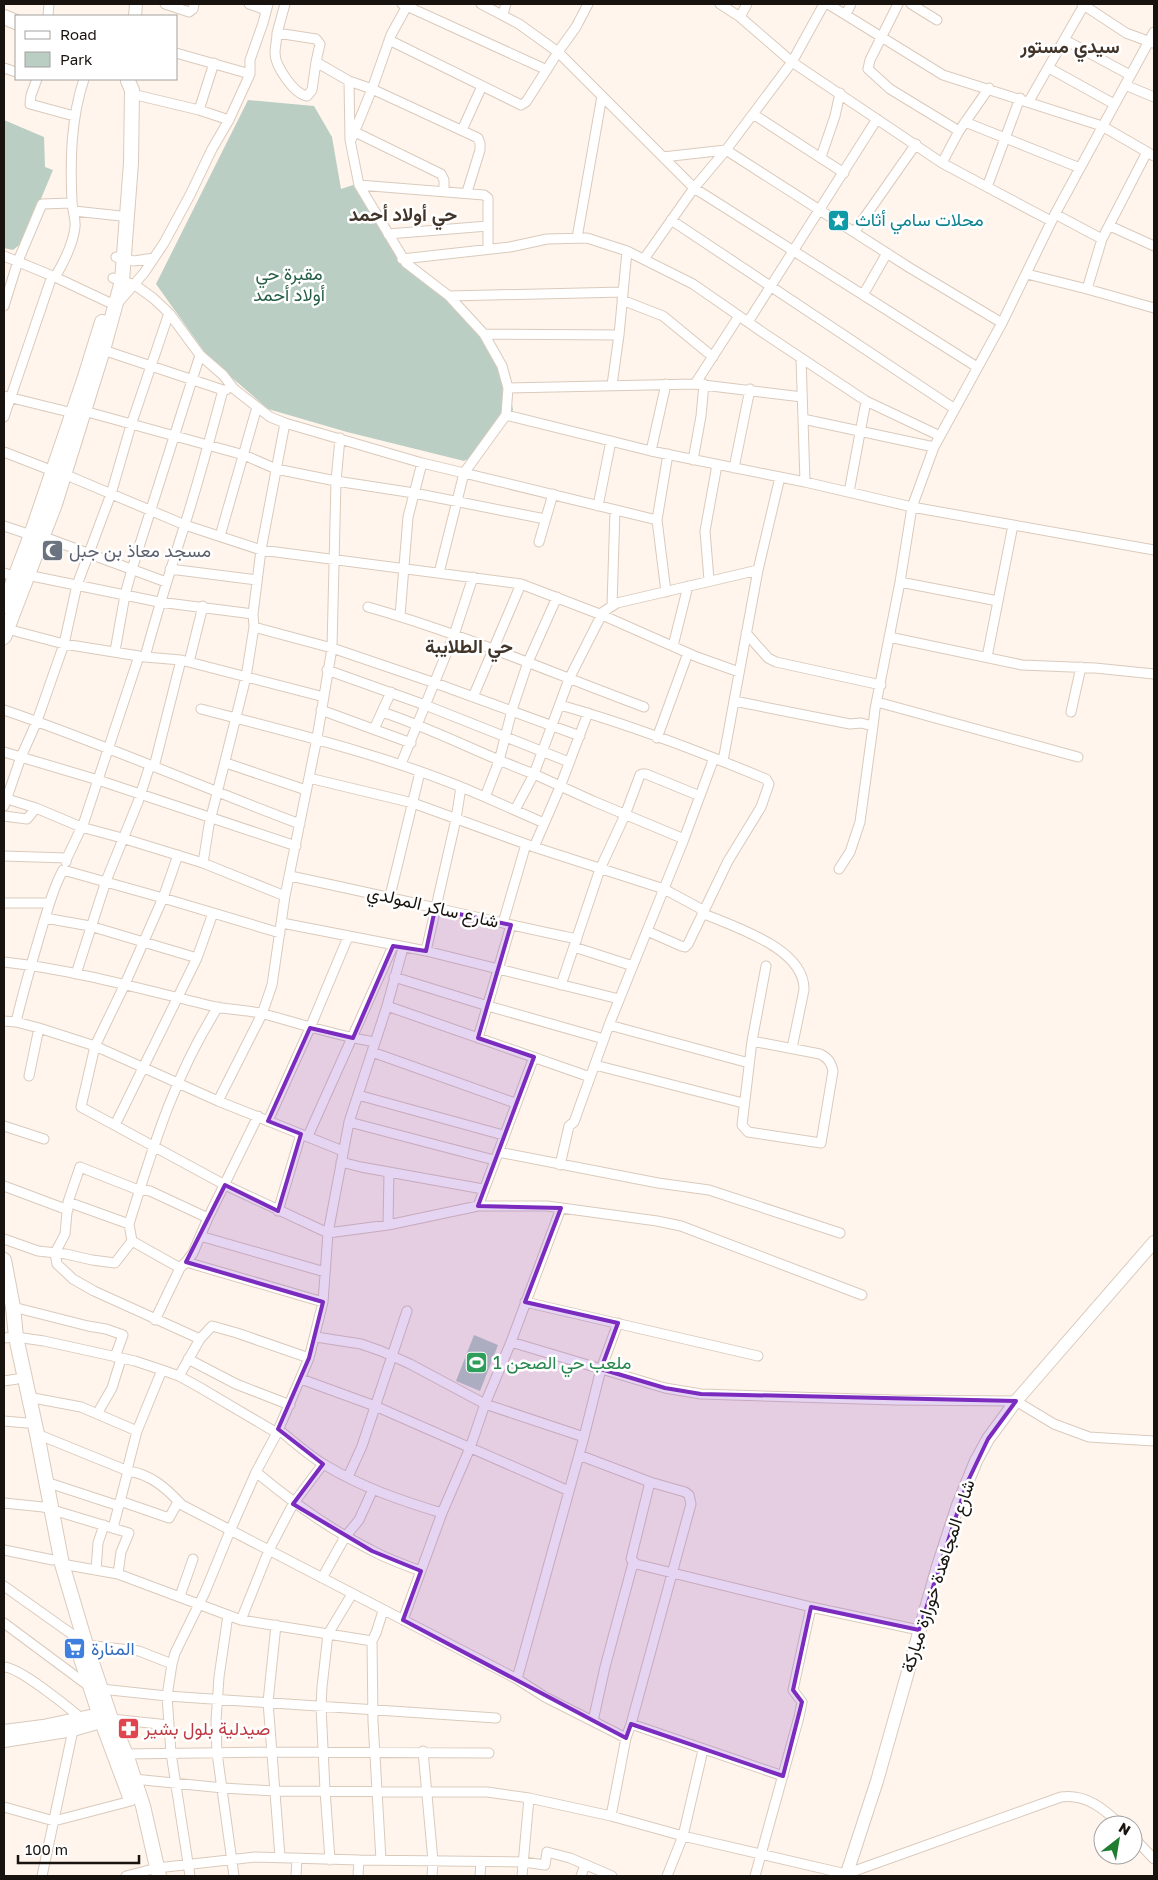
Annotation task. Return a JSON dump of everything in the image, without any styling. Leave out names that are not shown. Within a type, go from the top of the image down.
[{"type":"main road","points":[[79,412],[112,303],[123,281],[120,258],[121,216],[125,90],[129,85]]},
{"type":"main road","points":[[120,258],[131,163],[129,85]]},
{"type":"main road","points":[[4,606],[16,575],[38,536],[58,472],[103,350],[112,303]]},
{"type":"main road","points":[[6,633],[16,575]]},
{"type":"main road","points":[[4,1260],[10,1380],[27,1423],[47,1508],[73,1635],[96,1688],[106,1717],[154,1873]]},
{"type":"main road","points":[[9,1337],[28,1396],[37,1434],[46,1482],[47,1508]]},
{"type":"main road","points":[[57,1562],[86,1644],[96,1688]]},
{"type":"main road","points":[[106,1717],[125,1754],[134,1778],[142,1806],[154,1873]]},
{"type":"street","points":[[165,4],[189,12],[193,9],[194,4]]},
{"type":"street","points":[[249,4],[267,7],[250,60],[250,74],[229,120],[212,149],[175,224],[154,258],[123,281],[154,298],[169,313],[200,355],[223,375],[234,389],[270,417],[422,463],[658,520]]},
{"type":"street","points":[[278,33],[316,39],[320,44],[312,90],[307,96],[302,95],[283,74],[277,63],[275,53],[278,33],[285,4]]},
{"type":"street","points":[[353,136],[389,40],[405,4],[547,70]]},
{"type":"street","points":[[481,4],[503,14],[558,52],[694,188],[977,367]]},
{"type":"street","points":[[503,14],[506,4]]},
{"type":"street","points":[[389,40],[521,104],[526,102],[576,27],[588,4]]},
{"type":"street","points":[[720,4],[740,17],[792,62],[942,163],[987,187],[1102,239]]},
{"type":"street","points":[[740,17],[747,4]]},
{"type":"street","points":[[644,259],[694,188],[726,150],[792,62],[824,4]]},
{"type":"street","points":[[828,4],[943,75],[1030,101],[1102,126],[1150,154],[1102,239],[1087,289]]},
{"type":"street","points":[[846,14],[851,4]]},
{"type":"street","points":[[898,4],[868,64],[868,69],[890,89],[959,131]]},
{"type":"street","points":[[911,4],[937,20]]},
{"type":"street","points":[[1030,101],[1083,5],[1126,33],[1152,42]]},
{"type":"street","points":[[839,868],[850,852],[860,822],[876,702],[881,685],[900,582],[912,506],[934,447],[1002,323],[1053,217],[1130,75],[1152,42],[1154,32]]},
{"type":"street","points":[[1065,40],[1130,75]]},
{"type":"street","points":[[178,54],[250,74]]},
{"type":"street","points":[[316,62],[349,81],[372,88],[480,140],[467,192]]},
{"type":"street","points":[[199,110],[214,63]]},
{"type":"street","points":[[1049,68],[1114,104]]},
{"type":"street","points":[[36,80],[30,104],[74,116]]},
{"type":"street","points":[[4,417],[7,397],[54,277],[64,262],[75,227],[72,136],[78,96],[84,80]]},
{"type":"street","points":[[349,81],[358,185],[402,259],[411,269],[449,296],[484,334],[502,366],[508,388],[506,415],[464,473],[439,573]]},
{"type":"street","points":[[1125,84],[1154,97]]},
{"type":"street","points":[[129,85],[229,120]]},
{"type":"street","points":[[462,130],[482,86]]},
{"type":"street","points":[[942,163],[959,131],[989,88]]},
{"type":"street","points":[[821,157],[840,93]]},
{"type":"street","points":[[577,238],[602,96]]},
{"type":"street","points":[[987,187],[1020,98]]},
{"type":"street","points":[[753,114],[844,173]]},
{"type":"street","points":[[748,322],[877,119]]},
{"type":"street","points":[[965,122],[1080,168]]},
{"type":"street","points":[[353,136],[441,174],[444,180],[444,192]]},
{"type":"street","points":[[855,231],[916,144]]},
{"type":"street","points":[[663,157],[726,150],[887,253],[1002,323]]},
{"type":"street","points":[[358,185],[480,193],[488,198],[488,249]]},
{"type":"street","points":[[4,306],[18,261],[42,204],[73,207],[121,216]]},
{"type":"street","points":[[671,220],[955,409]]},
{"type":"street","points":[[388,234],[488,226]]},
{"type":"street","points":[[1110,226],[1154,246]]},
{"type":"street","points":[[402,259],[510,247],[547,239],[587,238],[627,251],[685,278],[866,401],[940,436]]},
{"type":"street","points":[[612,385],[627,251]]},
{"type":"street","points":[[864,295],[887,253]]},
{"type":"street","points":[[4,256],[112,303]]},
{"type":"street","points":[[120,258],[143,261],[154,258]]},
{"type":"street","points":[[1027,274],[1154,308]]},
{"type":"street","points":[[449,296],[622,296],[663,316],[713,357]]},
{"type":"street","points":[[169,313],[111,494],[77,585],[64,644],[37,721],[5,801],[36,808],[81,827],[178,855],[286,896]]},
{"type":"street","points":[[693,460],[701,416],[700,384],[713,357],[739,316]]},
{"type":"street","points":[[484,334],[619,335]]},
{"type":"street","points":[[103,350],[222,390],[234,389]]},
{"type":"street","points":[[115,651],[125,595],[132,569],[200,355]]},
{"type":"street","points":[[801,358],[806,482]]},
{"type":"street","points":[[651,451],[666,384]]},
{"type":"street","points":[[508,388],[700,384],[802,397]]},
{"type":"street","points":[[734,468],[750,389]]},
{"type":"street","points":[[16,1022],[48,903],[84,822],[185,525],[222,390]]},
{"type":"street","points":[[7,397],[132,425],[244,455],[276,469],[336,481],[414,493],[545,519]]},
{"type":"street","points":[[849,492],[866,401]]},
{"type":"street","points":[[220,536],[257,407]]},
{"type":"street","points":[[506,415],[651,451],[806,482],[912,506],[1154,550]]},
{"type":"street","points":[[803,419],[934,447]]},
{"type":"street","points":[[204,864],[210,818],[226,763],[246,677],[254,627],[253,614],[261,550],[285,423]]},
{"type":"street","points":[[218,1101],[262,1014],[272,985],[286,896],[317,738],[332,648],[336,481],[340,438]]},
{"type":"street","points":[[598,506],[611,441]]},
{"type":"street","points":[[4,452],[58,472],[185,525],[261,550],[521,584],[602,615],[688,653],[739,672]]},
{"type":"street","points":[[666,592],[658,520],[668,454]]},
{"type":"street","points":[[400,616],[405,538],[422,463]]},
{"type":"street","points":[[709,580],[705,531],[717,465]]},
{"type":"street","points":[[560,1165],[569,1126],[574,1122],[609,1025],[700,796],[719,760],[734,701],[758,570],[780,477]]},
{"type":"street","points":[[540,542],[553,494]]},
{"type":"street","points":[[612,605],[615,510]]},
{"type":"street","points":[[987,657],[1013,525]]},
{"type":"street","points":[[4,526],[89,552],[166,582]]},
{"type":"street","points":[[170,569],[257,580]]},
{"type":"street","points":[[515,810],[534,774],[569,679],[602,615],[612,605],[709,580],[758,570]]},
{"type":"street","points":[[16,575],[159,602],[203,606],[253,614]]},
{"type":"street","points":[[401,764],[454,635],[473,578]]},
{"type":"street","points":[[900,582],[998,601]]},
{"type":"street","points":[[473,698],[521,584]]},
{"type":"street","points":[[673,646],[688,586]]},
{"type":"street","points":[[485,797],[499,761],[512,710],[528,662],[557,597]]},
{"type":"street","points":[[76,974],[106,881],[152,766],[203,606]]},
{"type":"street","points":[[368,607],[493,648],[644,707]]},
{"type":"street","points":[[254,627],[332,648],[512,710],[580,736]]},
{"type":"street","points":[[6,633],[64,644],[185,661],[324,697]]},
{"type":"street","points":[[746,633],[768,658],[776,662],[881,685]]},
{"type":"street","points":[[889,637],[1022,665],[1081,667],[1154,674]]},
{"type":"street","points":[[657,738],[688,653]]},
{"type":"street","points":[[1071,712],[1081,667]]},
{"type":"street","points":[[327,670],[426,705],[569,762]]},
{"type":"street","points":[[374,729],[391,692]]},
{"type":"street","points":[[734,701],[850,724],[861,723],[873,726]]},
{"type":"street","points":[[876,702],[1078,757]]},
{"type":"street","points":[[560,705],[588,713],[719,760],[766,779],[770,784],[757,815],[728,860],[691,940],[685,947],[647,931]]},
{"type":"street","points":[[201,709],[317,738],[401,764],[462,787],[544,823]]},
{"type":"street","points":[[4,710],[37,721],[300,824]]},
{"type":"street","points":[[321,710],[411,743]]},
{"type":"street","points":[[382,712],[418,724],[499,761],[534,774],[684,839]]},
{"type":"street","points":[[478,1038],[500,970],[507,924],[530,846],[544,823],[588,713]]},
{"type":"street","points":[[4,752],[98,780],[296,846]]},
{"type":"street","points":[[226,763],[306,790]]},
{"type":"street","points":[[390,896],[420,772]]},
{"type":"street","points":[[561,985],[600,869],[642,774],[700,796]]},
{"type":"street","points":[[309,778],[413,803],[530,846],[664,889],[777,948],[793,961],[804,983],[792,1048]]},
{"type":"street","points":[[426,951],[462,787]]},
{"type":"street","points":[[4,816],[27,819],[36,808]]},
{"type":"street","points":[[178,855],[163,898],[144,942],[95,1046],[81,1107],[225,1185],[328,1233],[388,1226],[478,1206],[513,1205],[561,1208],[681,1226],[862,1295]]},
{"type":"street","points":[[4,856],[67,858]]},
{"type":"street","points":[[63,870],[280,933]]},
{"type":"street","name":"شارع ساكر المولدي","points":[[290,876],[390,896],[435,909],[507,924],[575,943],[633,966]]},
{"type":"street","points":[[4,898],[4,903],[48,903]]},
{"type":"street","points":[[115,1125],[197,958],[213,913]]},
{"type":"street","points":[[45,918],[90,926],[197,958]]},
{"type":"street","points":[[282,923],[426,951],[620,999]]},
{"type":"street","points":[[268,1120],[310,1028],[348,937]]},
{"type":"street","points":[[278,1211],[304,1135],[353,1038],[393,946]]},
{"type":"street","points":[[190,1876],[171,1753],[167,1696],[172,1664],[175,1653],[200,1604],[256,1472],[290,1404],[316,1337],[323,1302],[328,1233],[349,1122],[403,948]]},
{"type":"street","points":[[4,962],[30,965],[125,984],[218,1007],[262,1014],[310,1028],[375,1042]]},
{"type":"street","points":[[752,1042],[792,1048],[820,1054],[827,1058],[833,1071],[821,1143],[748,1132],[742,1125],[743,1103],[752,1042],[766,966]]},
{"type":"street","points":[[394,977],[604,1039]]},
{"type":"street","points":[[386,1006],[590,1077]]},
{"type":"street","points":[[4,1239],[38,1251],[115,1263],[132,1241],[129,1224],[154,1145],[177,1083],[198,1038],[218,1007]]},
{"type":"street","points":[[4,1021],[39,1028],[95,1046],[218,1101],[343,1151]]},
{"type":"street","points":[[609,1025],[749,1063]]},
{"type":"street","points":[[29,1076],[39,1028]]},
{"type":"street","points":[[372,1052],[515,1103]]},
{"type":"street","points":[[478,1206],[515,1103],[534,1057]]},
{"type":"street","points":[[595,1065],[743,1103]]},
{"type":"street","points":[[358,1095],[503,1136]]},
{"type":"street","points":[[155,1320],[183,1265],[192,1253],[258,1116]]},
{"type":"street","points":[[349,1122],[496,1156],[709,1190],[840,1233]]},
{"type":"street","points":[[4,1126],[44,1139]]},
{"type":"street","points":[[341,1162],[483,1189]]},
{"type":"street","points":[[200,1340],[94,1291],[74,1279],[57,1264],[55,1253],[65,1234],[68,1206],[80,1167],[136,1189],[140,1188],[150,1191],[208,1218]]},
{"type":"street","points":[[388,1226],[389,1172]]},
{"type":"street","points":[[4,1186],[129,1224]]},
{"type":"street","points":[[403,1620],[442,1513],[470,1448],[485,1404],[511,1342],[561,1208]]},
{"type":"street","points":[[200,1236],[325,1272]]},
{"type":"street","points":[[132,1241],[183,1265],[323,1302]]},
{"type":"street","name":"شارع المجاهدة خورارة مباركة","points":[[846,1875],[879,1773],[918,1630],[943,1548],[967,1483],[988,1439],[1016,1401],[1154,1242]]},
{"type":"street","points":[[526,1302],[758,1356]]},
{"type":"street","points":[[348,1477],[361,1448],[407,1311]]},
{"type":"street","points":[[8,1312],[106,1329],[123,1335],[112,1388],[97,1414]]},
{"type":"street","points":[[517,1679],[584,1437],[600,1369],[618,1323]]},
{"type":"street","points":[[179,1376],[200,1340],[212,1326],[309,1358]]},
{"type":"street","points":[[9,1337],[72,1347],[135,1361],[179,1376],[278,1431],[323,1464],[373,1489],[442,1513]]},
{"type":"street","points":[[316,1337],[361,1344],[392,1356],[485,1404],[584,1437]]},
{"type":"street","points":[[511,1342],[665,1388],[701,1394],[894,1400],[1016,1401],[1054,1424],[1089,1437],[1154,1441]]},
{"type":"street","points":[[188,1359],[236,1384],[290,1404]]},
{"type":"street","points":[[113,1528],[137,1431],[162,1370]]},
{"type":"street","points":[[301,1379],[375,1406],[569,1491]]},
{"type":"street","points":[[28,1396],[81,1407],[137,1431]]},
{"type":"street","points":[[4,1421],[27,1423]]},
{"type":"street","points":[[37,1434],[154,1480],[182,1506],[517,1679],[545,1697],[626,1738]]},
{"type":"street","points":[[579,1455],[650,1482],[685,1492],[691,1498],[691,1504],[626,1738],[611,1816]]},
{"type":"street","points":[[241,1620],[270,1550],[293,1504],[323,1464]]},
{"type":"street","points":[[256,1472],[293,1504],[345,1537],[421,1572]]},
{"type":"street","points":[[46,1482],[169,1518],[178,1502]]},
{"type":"street","points":[[593,1721],[605,1667],[633,1563],[631,1560],[650,1482]]},
{"type":"street","points":[[322,1578],[345,1537],[359,1520],[373,1489]]},
{"type":"street","points":[[4,1503],[47,1508],[129,1533],[121,1552],[118,1574]]},
{"type":"street","points":[[96,1570],[98,1543],[104,1525]]},
{"type":"street","points":[[4,1550],[118,1574],[241,1620],[372,1641]]},
{"type":"street","points":[[180,1596],[193,1559]]},
{"type":"street","points":[[633,1563],[811,1607],[918,1630]]},
{"type":"street","points":[[4,1586],[73,1635]]},
{"type":"street","points":[[330,1860],[321,1707],[328,1634],[352,1594]]},
{"type":"street","points":[[755,1876],[802,1702],[793,1690],[811,1607]]},
{"type":"street","points":[[381,1860],[373,1709],[372,1641],[383,1611]]},
{"type":"street","points":[[228,1615],[217,1699],[217,1753],[234,1876]]},
{"type":"street","points":[[4,1624],[96,1688],[167,1696],[496,1718]]},
{"type":"street","points":[[276,1625],[268,1702],[280,1857]]},
{"type":"street","points":[[86,1644],[139,1651],[172,1664]]},
{"type":"street","points":[[4,1667],[9,1667],[24,1675],[82,1718]]},
{"type":"street","points":[[4,1731],[82,1718],[106,1717],[169,1724]]},
{"type":"street","points":[[4,1741],[73,1730],[106,1717]]},
{"type":"street","points":[[631,1724],[702,1750],[783,1776]]},
{"type":"street","points":[[42,1876],[73,1730]]},
{"type":"street","points":[[667,1876],[683,1836],[702,1750]]},
{"type":"street","points":[[423,1751],[433,1861],[432,1876]]},
{"type":"street","points":[[125,1754],[489,1752]]},
{"type":"street","points":[[134,1778],[223,1788],[274,1791],[487,1792],[529,1798],[611,1816],[683,1836],[846,1875],[1061,1797],[1080,1797],[1091,1801],[1109,1815]]},
{"type":"street","points":[[522,1876],[529,1798]]},
{"type":"street","points":[[4,1807],[54,1821],[131,1801]]},
{"type":"street","points":[[1143,1848],[1154,1859]]},
{"type":"street","points":[[126,1876],[154,1873],[188,1864],[255,1857],[330,1860],[524,1862],[545,1865],[547,1852],[612,1876]]},
{"type":"street","points":[[296,1876],[297,1858]]},
{"type":"street","points":[[358,1876],[359,1860]]},
{"type":"street","points":[[480,1876],[481,1862]]},
{"type":"street","points":[[581,1876],[585,1865]]},
{"type":"highlighted area","points":[[435,909],[511,925],[478,1038],[534,1057],[478,1206],[561,1208],[525,1302],[618,1323],[601,1369],[665,1388],[701,1394],[1016,1401],[988,1439],[967,1483],[919,1630],[811,1607],[793,1690],[802,1702],[783,1776],[631,1724],[626,1738],[403,1620],[421,1571],[372,1551],[293,1504],[323,1464],[278,1429],[309,1358],[323,1302],[186,1262],[225,1185],[278,1211],[301,1134],[268,1121],[310,1028],[353,1038],[393,946],[426,951]]},
{"type":"green space","name":"مقبرة حي أولاد أحمد","points":[[248,100],[314,106],[332,137],[341,189],[356,184],[404,265],[448,298],[486,335],[506,369],[513,410],[477,454],[464,461],[347,432],[268,409],[208,357],[156,284]]},
{"type":"green space","points":[[4,120],[44,137],[45,167],[53,170],[23,242],[13,250],[4,248]]},
{"type":"green space","name":"ملعب حي الصحن 1","points":[[474,1335],[498,1345],[480,1391],[456,1381]]},
{"type":"place","name":"محلات سامي أثاث","points":[[839,220]]},
{"type":"place","name":"مسجد معاذ بن جبل","points":[[53,551]]},
{"type":"place","name":"ملعب حي الصحن 1","points":[[477,1363]]},
{"type":"place","name":"المنارة","points":[[75,1649]]},
{"type":"place","name":"صيدلية بلول بشير","points":[[128,1729]]},
{"type":"district","name":"سيدي مستور","points":[[1070,46]]},
{"type":"district","name":"حي أولاد أحمد","points":[[403,214]]},
{"type":"district","name":"حي الطلايبة","points":[[469,646]]}]
